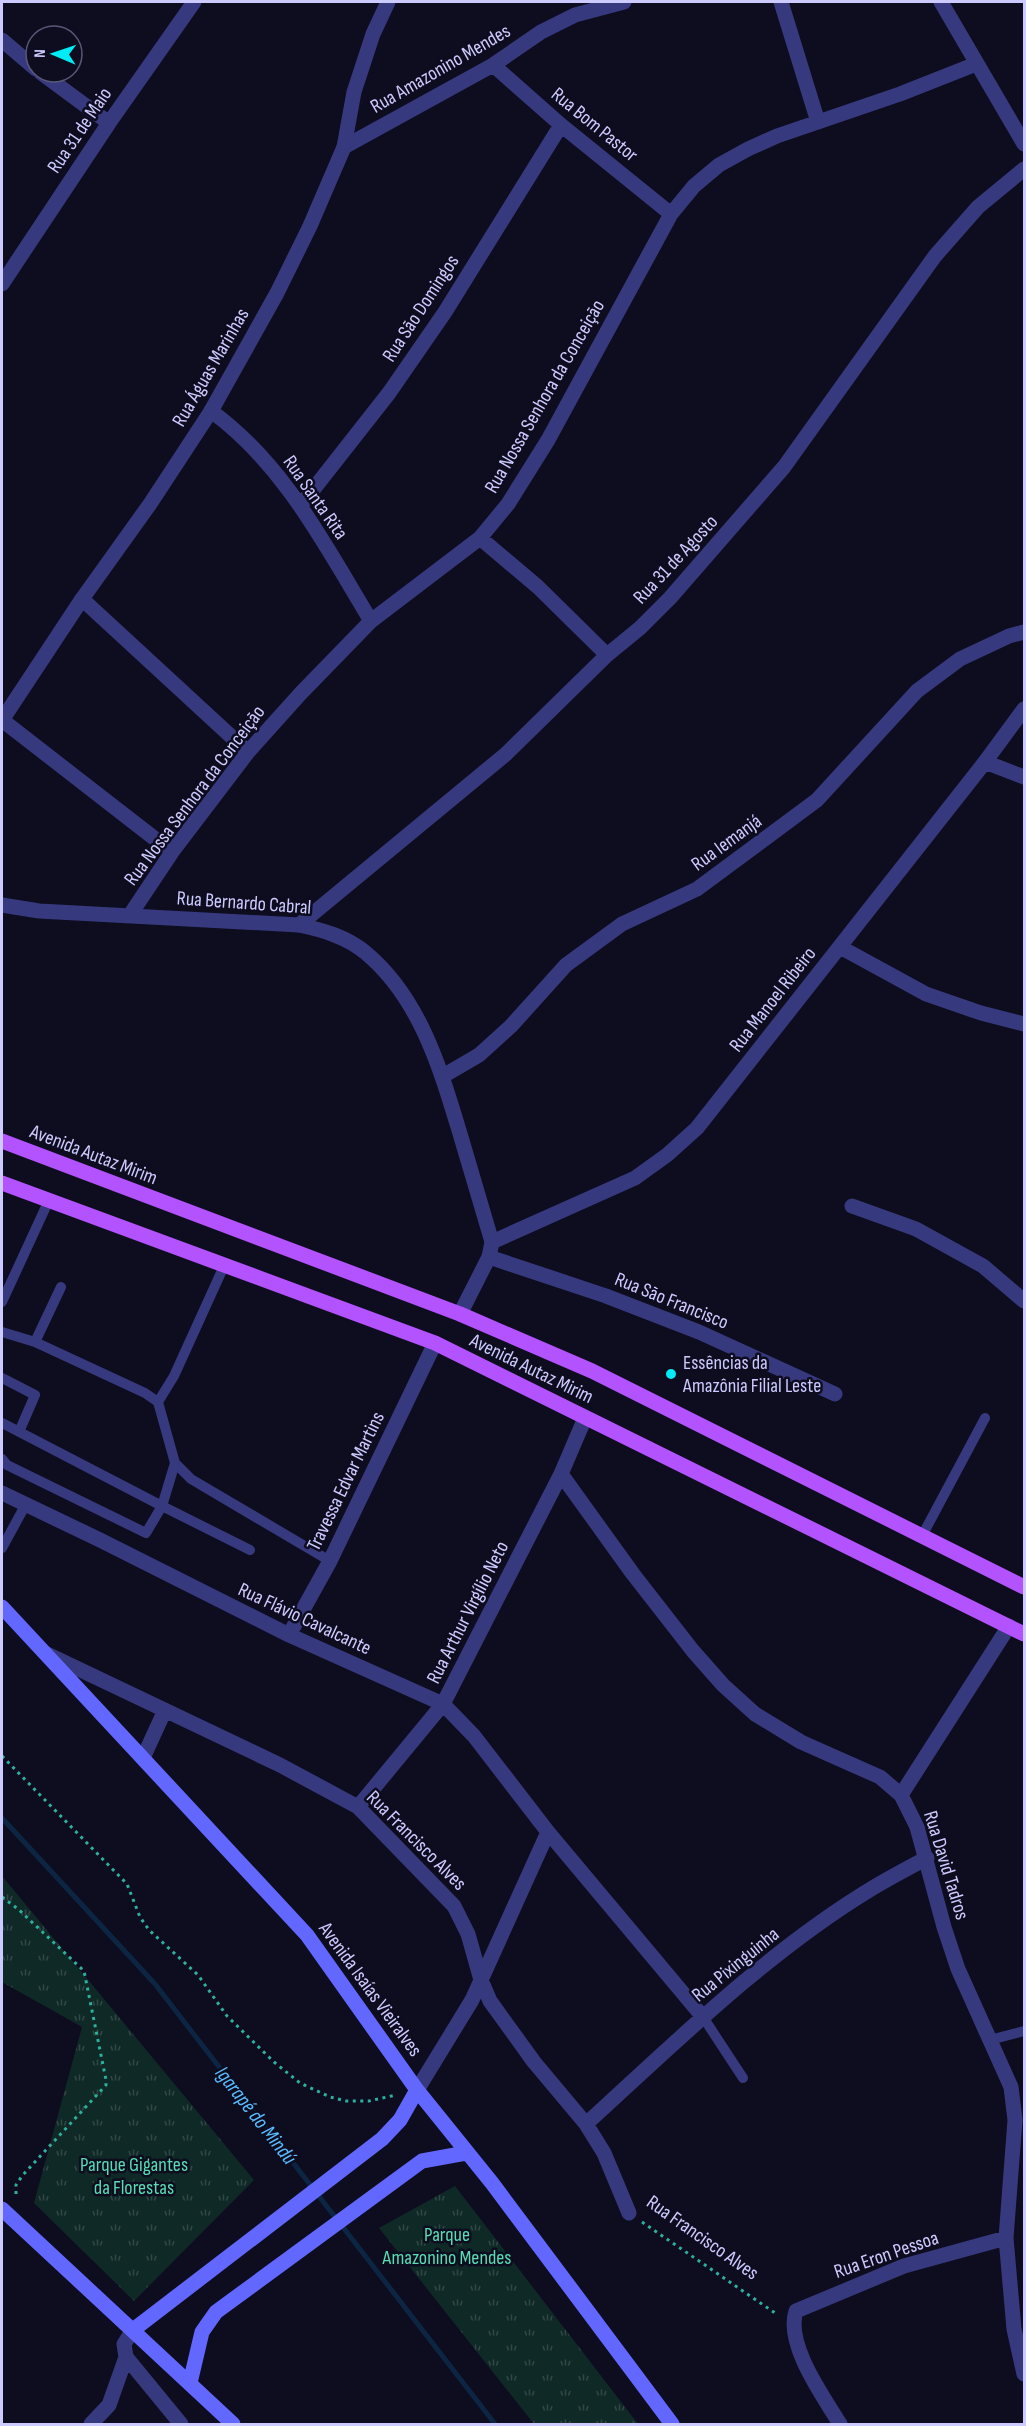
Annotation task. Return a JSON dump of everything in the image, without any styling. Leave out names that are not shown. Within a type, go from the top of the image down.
[{"type":"main road","name":"Avenida Autaz Mirim","points":[[2,1140],[460,1314],[592,1371],[1024,1587]]},
{"type":"main road","name":"Avenida Autaz Mirim","points":[[2,1183],[435,1343],[1024,1634]]},
{"type":"main road","name":"Avenida Isaías Vieiralves","points":[[2,1607],[307,1935],[417,2090],[492,2183],[672,2424]]},
{"type":"main road","points":[[133,2330],[382,2139],[400,2120],[417,2090]]},
{"type":"main road","points":[[190,2384],[202,2332],[216,2312],[422,2162],[442,2156],[466,2153]]},
{"type":"main road","points":[[2,2208],[233,2424]]},
{"type":"street","name":"Rua 31 de Maio","points":[[2,284],[109,123],[194,2]]},
{"type":"street","name":"Rua Águas Marinhas","points":[[2,720],[82,598],[150,504],[212,411],[277,293],[310,226],[344,147],[354,92],[373,34],[387,2]]},
{"type":"street","name":"Rua Amazonino Mendes","points":[[344,147],[493,65],[541,32],[575,15],[624,2]]},
{"type":"street","points":[[781,2],[818,122]]},
{"type":"street","points":[[941,2],[1024,144]]},
{"type":"street","points":[[4,49],[24,62]]},
{"type":"street","name":"Rua Nossa Senhora da Conceição","points":[[130,915],[172,852],[248,752],[301,693],[371,621],[480,538],[508,504],[548,440],[671,214],[694,186],[719,165],[748,149],[976,64]]},
{"type":"street","name":"Rua Bom Pastor","points":[[493,65],[561,125],[671,214]]},
{"type":"street","points":[[56,84],[109,123]]},
{"type":"street","name":"Rua São Domingos","points":[[301,505],[389,393],[445,312],[561,125]]},
{"type":"street","name":"Rua 31 de Agosto","points":[[300,925],[506,754],[607,655],[647,621],[728,534],[784,467],[935,256],[978,207],[1024,170]]},
{"type":"street","name":"Rua Santa Rita","points":[[212,411],[250,444],[301,505],[371,621]]},
{"type":"street","points":[[480,538],[538,587],[607,655]]},
{"type":"street","points":[[82,598],[248,752]]},
{"type":"street","name":"Rua Iemanjá","points":[[443,1076],[479,1055],[511,1026],[566,965],[622,924],[697,889],[817,800],[917,691],[960,660],[1009,636],[1024,632]]},
{"type":"street","name":"Rua Manoel Ribeiro","points":[[492,1242],[635,1178],[667,1155],[697,1128],[986,762],[1024,709]]},
{"type":"street","points":[[2,720],[172,852]]},
{"type":"street","points":[[986,762],[1024,777]]},
{"type":"street","name":"Rua Bernardo Cabral","points":[[2,904],[39,911],[300,925],[322,930],[364,951],[388,974],[423,1030],[443,1076],[492,1242],[489,1257],[460,1314]]},
{"type":"street","points":[[840,947],[926,994],[981,1013],[1024,1024]]},
{"type":"street","points":[[852,1206],[916,1229],[983,1266],[1024,1301]]},
{"type":"street","name":"Rua São Francisco","points":[[489,1257],[606,1296],[699,1332],[835,1394]]},
{"type":"street","name":"Travessa Edvar Martins","points":[[289,1635],[330,1561],[435,1343]]},
{"type":"street","name":"Rua Arthur Virgílio Neto","points":[[358,1807],[443,1704],[561,1474],[585,1418]]},
{"type":"street","name":"Rua David Tadros","points":[[561,1474],[633,1574],[723,1685],[755,1714],[801,1742],[880,1777],[901,1795],[917,1827],[958,1969],[1011,2087],[1015,2120],[1006,2238],[1014,2329],[1024,2374]]},
{"type":"street","name":"Rua Flávio Cavalcante","points":[[2,1493],[289,1635],[443,1704],[474,1736],[548,1832],[703,2018]]},
{"type":"street","points":[[901,1795],[1009,1626]]},
{"type":"street","name":"Rua Francisco Alves","points":[[47,1654],[327,1789],[358,1807],[454,1906],[468,1934],[481,1980],[490,2001],[534,2062],[586,2124],[604,2153],[629,2213]]},
{"type":"street","points":[[143,1758],[165,1710]]},
{"type":"street","points":[[417,2090],[472,2000],[548,1832]]},
{"type":"street","name":"Rua Pixinguinha","points":[[586,2124],[703,2018],[815,1927],[870,1889],[927,1858]]},
{"type":"street","name":"Rua Eron Pessoa","points":[[792,2324],[798,2309],[904,2266],[1006,2238]]},
{"type":"street","points":[[792,2324],[799,2350],[840,2424]]},
{"type":"street","points":[[92,2424],[109,2405],[126,2357],[124,2344],[133,2330]]},
{"type":"street","points":[[126,2357],[181,2424]]},
{"type":"lane","points":[[2,1302],[49,1200]]},
{"type":"lane","points":[[158,1402],[174,1376],[224,1266]]},
{"type":"lane","points":[[35,1342],[61,1287]]},
{"type":"lane","points":[[2,1332],[35,1342],[146,1393],[158,1402],[175,1463],[191,1479],[330,1561]]},
{"type":"lane","points":[[2,1378],[35,1395],[19,1432]]},
{"type":"lane","points":[[922,1536],[985,1418]]},
{"type":"lane","points":[[2,1423],[250,1550]]},
{"type":"lane","points":[[2,1459],[8,1465],[146,1533],[162,1506],[175,1463]]},
{"type":"lane","points":[[2,1548],[26,1504]]},
{"type":"lane","points":[[703,2018],[743,2078]]},
{"type":"lane","points":[[990,2040],[1024,2031]]},
{"type":"path","points":[[2,1756],[127,1884],[140,1917],[149,1930],[198,1975],[227,2016],[287,2073],[300,2083],[330,2097],[346,2101],[369,2101],[417,2090]]},
{"type":"path","points":[[2,1897],[18,1908],[84,1971],[106,2080],[106,2085],[22,2176],[15,2192],[17,2202]]},
{"type":"path","name":"Rua Francisco Alves","points":[[629,2213],[792,2324]]},
{"type":"green space","name":"Parque Gigantes da Florestas","points":[[2,1876],[254,2180],[134,2301],[34,2203],[82,2027],[2,1982]]},
{"type":"green space","name":"Parque Amazonino Mendes","points":[[455,2186],[638,2424],[534,2424],[379,2228]]},
{"type":"waterway","name":"Igarapé do Mindú","points":[[2,1818],[155,1984],[495,2424]]},
{"type":"place","name":"Essências da Amazônia Filial Leste","points":[[671,1374]]}]
